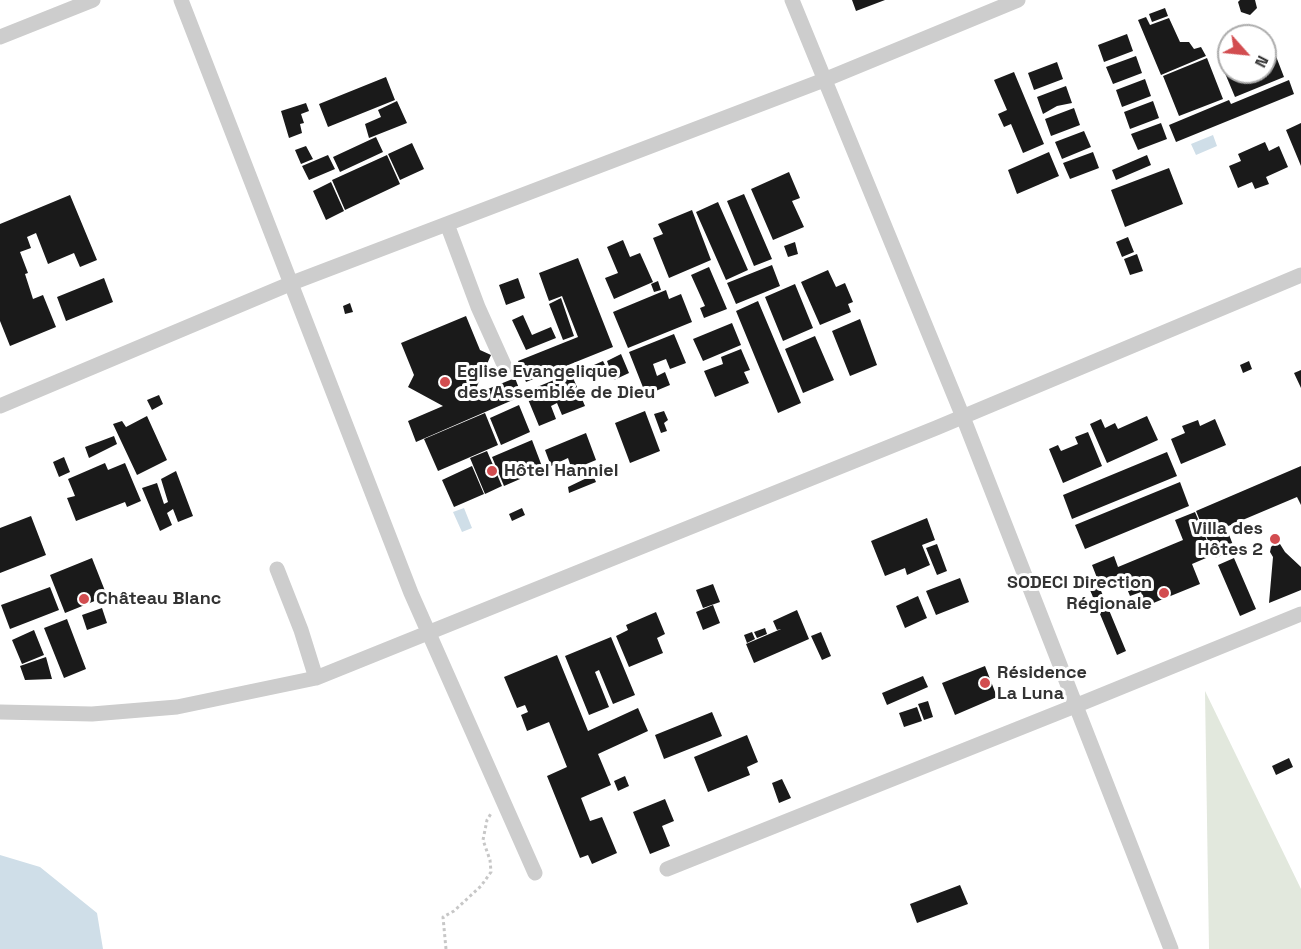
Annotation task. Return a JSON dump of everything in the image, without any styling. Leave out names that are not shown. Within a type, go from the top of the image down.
[{"type":"street","points":[[0,37],[93,0]]},
{"type":"street","points":[[181,0],[411,593],[535,873]]},
{"type":"street","points":[[792,0],[963,417],[1171,949]]},
{"type":"street","points":[[0,406],[292,283],[824,80],[1018,0]]},
{"type":"street","points":[[447,224],[478,307],[506,367]]},
{"type":"street","points":[[0,712],[92,714],[177,707],[316,678],[430,634],[963,417],[1301,274]]},
{"type":"street","points":[[277,569],[301,630],[316,678]]},
{"type":"street","points":[[667,869],[1301,614]]},
{"type":"path","points":[[446,949],[443,917],[454,911],[482,886],[491,873],[490,860],[483,840],[487,820],[502,798]]},
{"type":"shaded area","points":[[1213,135],[1217,146],[1196,155],[1191,144]]},
{"type":"shaded area","points":[[464,508],[472,528],[462,532],[453,512]]},
{"type":"shaded area","points":[[1205,691],[1301,889],[1301,949],[1209,949]]},
{"type":"shaded area","points":[[0,855],[40,867],[97,913],[103,949],[0,949]]},
{"type":"building","points":[[852,0],[885,0],[856,11]]},
{"type":"building","points":[[1255,0],[1257,8],[1250,15],[1241,12],[1238,2]]},
{"type":"building","points":[[1165,8],[1168,16],[1152,22],[1149,14]]},
{"type":"building","points":[[1146,17],[1150,25],[1169,18],[1180,42],[1189,42],[1194,49],[1201,47],[1206,56],[1161,75],[1138,20]]},
{"type":"building","points":[[1127,34],[1133,51],[1104,62],[1098,45]]},
{"type":"building","points":[[1136,56],[1142,73],[1113,84],[1106,67]]},
{"type":"building","points":[[1207,58],[1223,99],[1179,116],[1163,76]]},
{"type":"building","points":[[1277,59],[1284,77],[1277,80]]},
{"type":"building","points":[[1057,62],[1063,79],[1034,90],[1028,73]]},
{"type":"building","points":[[1014,72],[1044,144],[1023,153],[1011,124],[1004,127],[998,114],[1007,110],[994,80]]},
{"type":"building","points":[[386,77],[395,100],[328,127],[319,104]]},
{"type":"building","points":[[1145,79],[1151,96],[1122,107],[1116,90]]},
{"type":"building","points":[[1289,80],[1294,94],[1176,142],[1169,125],[1229,100],[1231,104]]},
{"type":"building","points":[[1230,84],[1267,84],[1235,97]]},
{"type":"building","points":[[1066,86],[1072,103],[1057,106],[1043,114],[1037,97]]},
{"type":"building","points":[[397,101],[407,123],[369,138],[365,124],[381,117],[378,110]]},
{"type":"building","points":[[1153,101],[1159,118],[1130,129],[1124,112]]},
{"type":"building","points":[[306,103],[309,111],[301,114],[304,123],[300,124],[302,133],[289,138],[281,111]]},
{"type":"building","points":[[1074,108],[1080,125],[1051,136],[1045,119]]},
{"type":"building","points":[[1161,123],[1167,139],[1138,150],[1131,134]]},
{"type":"building","points":[[1301,123],[1301,166],[1286,130]]},
{"type":"building","points":[[1084,131],[1091,147],[1062,159],[1055,142]]},
{"type":"building","points":[[376,137],[383,152],[340,172],[333,157]]},
{"type":"building","points":[[1265,142],[1269,151],[1279,146],[1288,167],[1266,177],[1269,184],[1255,189],[1252,182],[1238,188],[1229,166],[1241,161],[1238,154]]},
{"type":"building","points":[[412,143],[424,169],[400,180],[388,154]]},
{"type":"building","points":[[306,146],[313,159],[301,164],[295,150]]},
{"type":"building","points":[[1049,152],[1059,176],[1017,194],[1008,170]]},
{"type":"building","points":[[1093,152],[1099,168],[1070,179],[1063,163]]},
{"type":"building","points":[[328,155],[335,169],[309,180],[302,166]]},
{"type":"building","points":[[387,155],[400,184],[345,210],[332,180]]},
{"type":"building","points":[[1147,155],[1151,165],[1116,180],[1112,170]]},
{"type":"building","points":[[1169,168],[1183,204],[1125,227],[1111,190]]},
{"type":"building","points":[[789,172],[800,198],[792,201],[804,227],[773,240],[751,189]]},
{"type":"building","points":[[331,182],[344,211],[326,220],[313,191]]},
{"type":"building","points":[[744,194],[772,259],[754,266],[727,201]]},
{"type":"building","points":[[70,195],[97,260],[80,267],[74,253],[48,264],[36,233],[27,237],[31,248],[20,252],[28,273],[25,274],[33,299],[43,295],[56,327],[10,346],[0,321],[0,224]]},
{"type":"building","points":[[718,202],[748,270],[726,280],[696,212]]},
{"type":"building","points":[[692,210],[711,260],[669,278],[653,238],[663,234],[658,224]]},
{"type":"building","points":[[1128,237],[1134,252],[1122,257],[1116,242]]},
{"type":"building","points":[[623,240],[630,257],[640,253],[653,282],[614,299],[605,278],[618,273],[607,247]]},
{"type":"building","points":[[795,242],[798,254],[788,257],[784,246]]},
{"type":"building","points":[[1137,254],[1143,271],[1130,275],[1124,259]]},
{"type":"building","points":[[578,258],[613,347],[526,382],[518,361],[578,337],[562,296],[549,301],[539,273]]},
{"type":"building","points":[[772,265],[780,286],[736,304],[727,283]]},
{"type":"building","points":[[709,267],[727,309],[704,318],[700,308],[705,306],[691,275]]},
{"type":"building","points":[[828,270],[836,287],[845,283],[853,302],[848,304],[851,312],[820,325],[801,282]]},
{"type":"building","points":[[104,278],[113,302],[66,321],[57,297]]},
{"type":"building","points":[[518,278],[525,298],[506,305],[499,285]]},
{"type":"building","points":[[658,281],[661,290],[654,292],[651,284]]},
{"type":"building","points":[[795,284],[813,328],[783,341],[765,297]]},
{"type":"building","points":[[666,290],[669,299],[681,294],[692,322],[628,348],[613,312]]},
{"type":"building","points":[[561,298],[574,336],[563,340],[549,304]]},
{"type":"building","points":[[758,301],[801,403],[778,413],[736,311]]},
{"type":"building","points":[[350,303],[353,312],[345,314],[343,306]]},
{"type":"building","points":[[523,315],[532,335],[551,327],[556,338],[526,350],[512,320]]},
{"type":"building","name":"Eglise Evangelique des Assemblée de Dieu","points":[[466,316],[480,350],[491,355],[473,395],[515,378],[522,396],[416,442],[408,421],[443,406],[408,387],[414,375],[401,343]]},
{"type":"building","points":[[860,319],[877,365],[850,376],[832,331]]},
{"type":"building","points":[[732,323],[741,345],[703,361],[693,339]]},
{"type":"building","points":[[674,334],[686,363],[670,369],[666,359],[653,364],[657,376],[665,372],[670,385],[646,395],[629,352]]},
{"type":"building","points":[[815,336],[834,380],[803,393],[785,349]]},
{"type":"building","points":[[741,349],[750,370],[744,372],[749,383],[715,397],[704,371],[723,364],[721,357]]},
{"type":"building","points":[[621,354],[629,373],[614,380],[607,361]]},
{"type":"building","points":[[603,361],[608,371],[588,378],[585,369]]},
{"type":"building","points":[[1249,361],[1252,369],[1243,373],[1240,365]]},
{"type":"building","points":[[1301,370],[1301,388],[1294,373]]},
{"type":"building","points":[[571,373],[585,406],[562,415],[557,403],[551,406],[556,419],[539,426],[525,392]]},
{"type":"building","points":[[159,395],[163,404],[152,410],[147,400]]},
{"type":"building","points":[[519,405],[530,432],[501,445],[490,418]]},
{"type":"building","points":[[645,411],[660,451],[630,463],[615,423]]},
{"type":"building","points":[[664,411],[668,420],[664,423],[667,431],[661,433],[654,414]]},
{"type":"building","points":[[485,413],[498,445],[438,471],[424,439]]},
{"type":"building","points":[[147,416],[167,460],[137,475],[113,424],[122,421],[126,427]]},
{"type":"building","points":[[1147,416],[1158,440],[1107,463],[1090,424],[1101,419],[1105,428],[1115,423],[1118,429]]},
{"type":"building","points":[[1215,419],[1226,445],[1181,464],[1171,439],[1185,433],[1182,426],[1198,420],[1200,426]]},
{"type":"building","points":[[1088,432],[1102,466],[1063,483],[1049,449],[1058,445],[1061,451],[1078,444],[1075,437]]},
{"type":"building","points":[[586,433],[596,460],[572,470],[568,458],[551,466],[545,450]]},
{"type":"building","points":[[114,436],[117,444],[89,458],[85,447]]},
{"type":"building","points":[[532,440],[543,469],[504,486],[492,457]]},
{"type":"building","points":[[487,451],[502,486],[485,494],[470,458]]},
{"type":"building","points":[[1167,452],[1177,476],[1072,519],[1063,495]]},
{"type":"building","points":[[64,457],[70,472],[59,477],[53,462]]},
{"type":"building","points":[[105,463],[108,470],[125,463],[141,501],[127,507],[125,502],[76,521],[67,498],[75,496],[68,479]]},
{"type":"building","points":[[472,466],[484,494],[454,507],[442,480]]},
{"type":"building","points":[[1301,466],[1301,505],[1297,497],[1226,527],[1235,550],[1215,558],[1196,511]]},
{"type":"building","points":[[176,471],[193,516],[178,522],[173,509],[167,513],[172,525],[160,531],[142,488],[157,483],[164,504],[168,502],[161,479]]},
{"type":"building","points":[[593,475],[596,482],[569,493],[568,487]]},
{"type":"building","points":[[1180,482],[1189,506],[1085,549],[1075,525]]},
{"type":"building","points":[[522,508],[525,515],[512,521],[509,514]]},
{"type":"building","points":[[1195,512],[1213,555],[1192,564],[1200,584],[1146,606],[1141,592],[1130,596],[1121,574],[1099,583],[1092,565],[1114,556],[1118,567],[1183,540],[1175,520]]},
{"type":"building","points":[[31,516],[46,555],[0,573],[0,528]]},
{"type":"building","points":[[927,518],[935,540],[922,545],[930,565],[907,575],[905,568],[885,576],[871,541]]},
{"type":"building","points":[[1275,543],[1280,544],[1301,567],[1301,590],[1269,603],[1273,557],[1270,552]]},
{"type":"building","points":[[937,544],[947,571],[937,575],[926,548]]},
{"type":"building","points":[[92,558],[107,596],[65,613],[50,575]]},
{"type":"building","points":[[1234,558],[1256,609],[1240,616],[1218,565]]},
{"type":"building","points":[[960,578],[969,602],[936,615],[926,591]]},
{"type":"building","points":[[713,584],[720,602],[703,608],[696,590]]},
{"type":"building","points":[[1099,586],[1126,651],[1117,655],[1090,590]]},
{"type":"building","points":[[50,587],[59,610],[10,629],[1,605]]},
{"type":"building","points":[[918,596],[927,618],[905,628],[896,606]]},
{"type":"building","points":[[713,605],[720,623],[703,630],[696,612]]},
{"type":"building","points":[[102,608],[107,623],[87,630],[82,615]]},
{"type":"building","points":[[797,610],[809,639],[754,663],[746,644],[781,629],[777,630],[773,621]]},
{"type":"building","points":[[656,612],[665,634],[657,638],[663,653],[629,667],[616,636],[628,630],[626,625]]},
{"type":"building","points":[[67,619],[86,669],[64,678],[44,628]]},
{"type":"building","points":[[765,628],[767,634],[757,638],[754,632]]},
{"type":"building","points":[[34,630],[44,655],[22,664],[12,640]]},
{"type":"building","points":[[752,632],[755,639],[747,643],[744,635]]},
{"type":"building","points":[[821,632],[831,656],[822,660],[811,636]]},
{"type":"building","points":[[611,637],[635,695],[613,704],[599,670],[595,672],[609,707],[589,715],[565,656]]},
{"type":"building","points":[[557,655],[588,731],[638,708],[648,731],[598,754],[611,785],[581,798],[590,821],[602,817],[617,853],[592,864],[588,855],[580,858],[547,776],[567,767],[549,722],[527,731],[521,715],[528,712],[525,705],[517,708],[504,677]]},
{"type":"building","points":[[46,657],[52,679],[25,680],[20,666]]},
{"type":"building","points":[[985,666],[997,697],[955,715],[942,683]]},
{"type":"building","points":[[923,676],[928,687],[887,705],[882,693]]},
{"type":"building","points":[[928,701],[933,717],[924,720],[918,704]]},
{"type":"building","points":[[917,707],[922,721],[904,727],[899,713]]},
{"type":"building","points":[[712,712],[722,736],[664,759],[655,735]]},
{"type":"building","points":[[747,735],[758,762],[747,767],[750,775],[708,792],[694,757]]},
{"type":"building","points":[[1289,758],[1293,767],[1276,775],[1272,766]]},
{"type":"building","points":[[625,776],[629,786],[618,791],[614,781]]},
{"type":"building","points":[[782,779],[791,798],[779,803],[772,783]]},
{"type":"building","points":[[665,799],[674,821],[662,826],[670,846],[650,854],[633,812]]},
{"type":"building","points":[[960,885],[968,904],[917,923],[910,904]]},
{"type":"place","name":"Eglise Evangelique des Assemblée de Dieu","points":[[445,382]]},
{"type":"place","name":"Hôtel Hanniel","points":[[492,471]]},
{"type":"place","name":"Villa des Hôtes 2","points":[[1275,539]]},
{"type":"place","name":"SODECI Direction Régionale","points":[[1164,593]]},
{"type":"place","name":"Château Blanc","points":[[84,599]]},
{"type":"place","name":"Résidence La Luna","points":[[985,683]]}]
